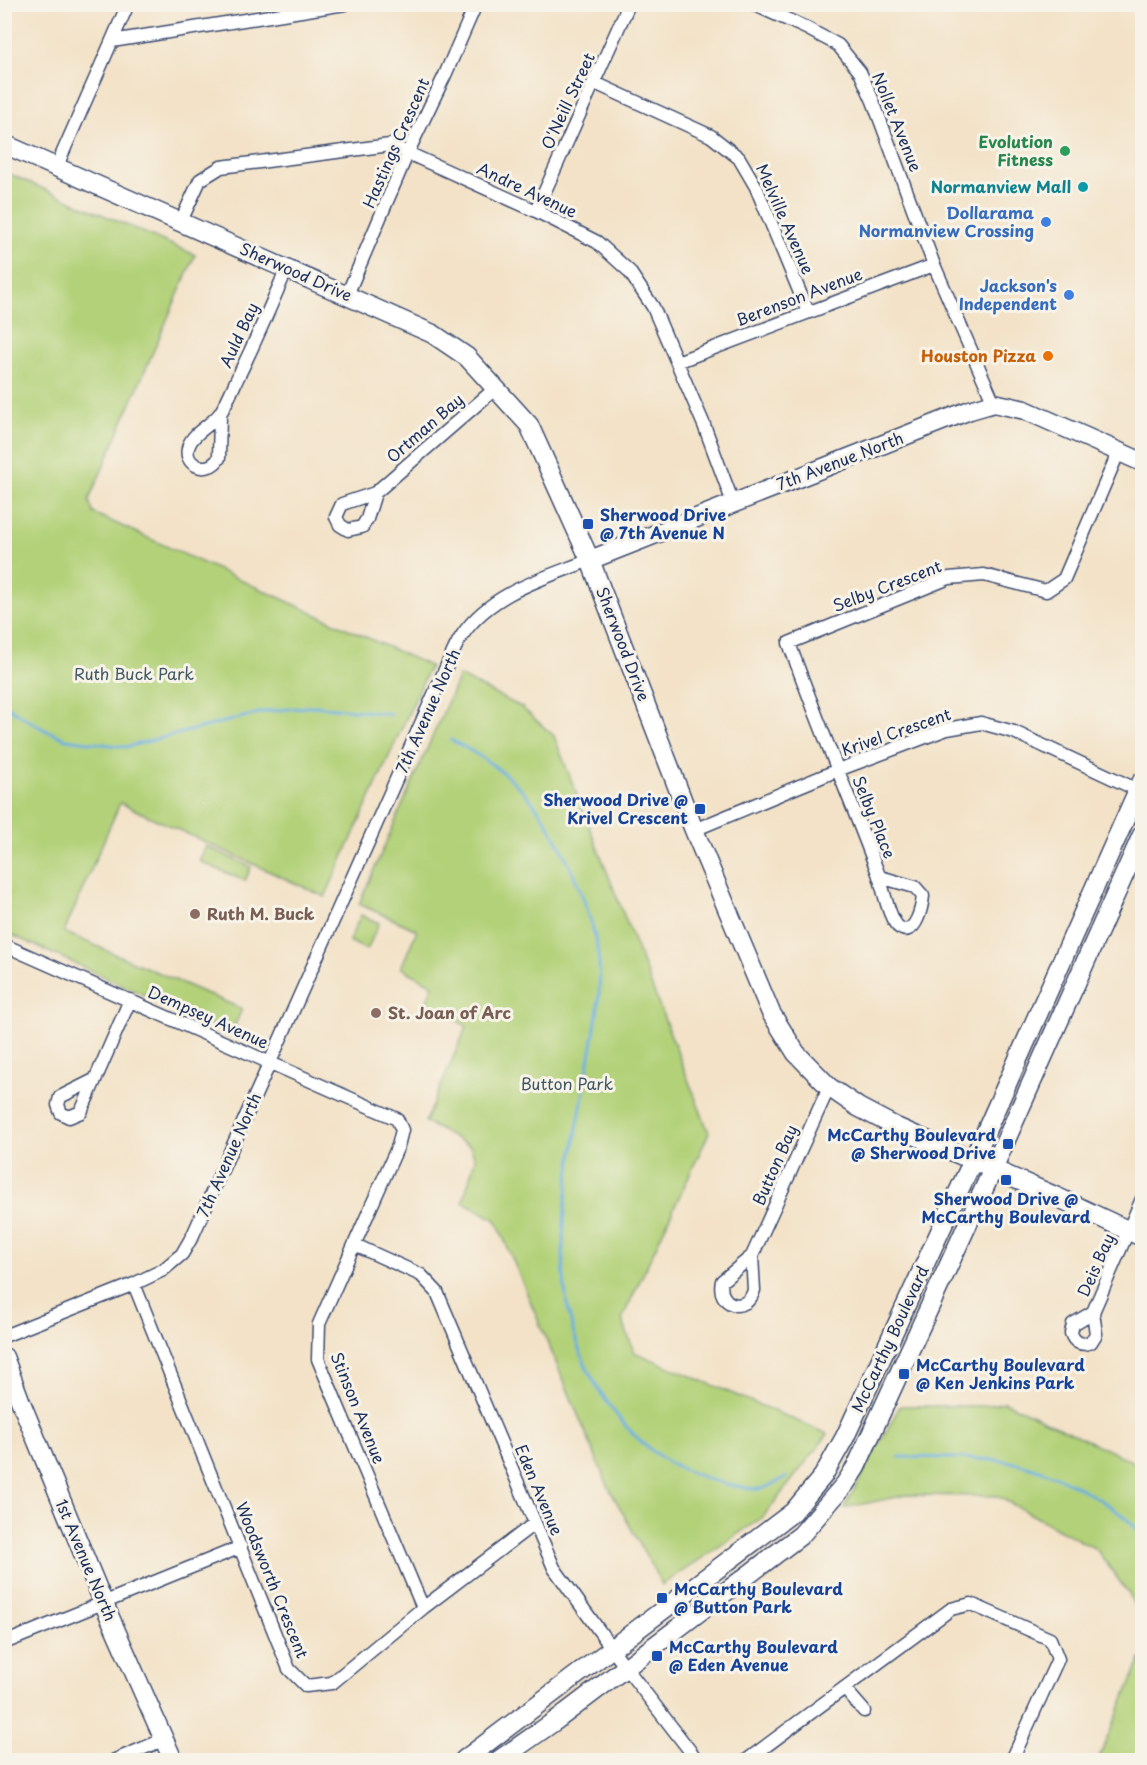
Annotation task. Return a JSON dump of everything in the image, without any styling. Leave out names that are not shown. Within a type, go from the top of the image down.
[{"type":"street","points":[[56,168],[128,4]]},
{"type":"street","points":[[112,41],[345,4]]},
{"type":"street","name":"Hastings Crescent","points":[[347,295],[408,152],[476,4]]},
{"type":"street","name":"O'Neill Street","points":[[536,211],[629,4]]},
{"type":"street","name":"Nollet Avenue","points":[[753,4],[838,45],[860,72],[934,265],[994,404]]},
{"type":"street","name":"Melville Avenue","points":[[595,83],[711,136],[738,158],[756,187],[808,312]]},
{"type":"street","name":"Sherwood Drive","points":[[4,144],[433,334],[467,357],[530,425],[590,561],[694,830],[771,1013],[796,1053],[829,1087],[858,1107],[896,1127],[1136,1234]]},
{"type":"street","name":"Andre Avenue","points":[[181,221],[200,180],[221,167],[390,145],[536,211],[597,242],[629,270],[653,307],[704,425],[733,503]]},
{"type":"street","name":"Berenson Avenue","points":[[677,362],[934,265]]},
{"type":"street","name":"Auld Bay","points":[[220,414],[253,347],[287,268]]},
{"type":"street","name":"Ortman Bay","points":[[375,493],[496,387]]},
{"type":"street","name":"7th Avenue North","points":[[4,1336],[134,1284],[163,1270],[182,1254],[193,1235],[271,1063],[447,666],[463,634],[487,607],[518,589],[970,410],[994,404],[1025,410],[1143,462]]},
{"type":"street","name":"Selby Crescent","points":[[838,770],[789,643],[949,578],[984,575],[1046,591],[1064,579],[1119,451]]},
{"type":"street","name":"Krivel Crescent","points":[[694,830],[838,770],[947,729],[981,723],[1014,732],[1141,788]]},
{"type":"street","name":"Selby Place","points":[[838,770],[880,877]]},
{"type":"street","name":"McCarthy Boulevard","points":[[464,1761],[793,1512],[823,1476],[845,1437],[1141,788]]},
{"type":"street","name":"McCarthy Boulevard","points":[[499,1761],[801,1535],[845,1484],[856,1467],[993,1169],[1143,835]]},
{"type":"street","name":"Dempsey Avenue","points":[[4,945],[397,1119]]},
{"type":"street","points":[[94,1080],[130,1000]]},
{"type":"street","name":"Button Bay","points":[[752,1256],[829,1087]]},
{"type":"street","name":"Stinson Avenue","points":[[397,1119],[402,1130],[398,1146],[319,1324],[318,1359],[423,1608]]},
{"type":"street","name":"Deis Bay","points":[[1093,1312],[1136,1234],[1143,1199]]},
{"type":"street","name":"Eden Avenue","points":[[355,1245],[421,1275],[437,1292],[554,1568],[697,1761]]},
{"type":"street","name":"Woodsworth Crescent","points":[[134,1284],[289,1669],[306,1686],[332,1683],[423,1608],[535,1523]]},
{"type":"street","name":"1st Avenue North","points":[[4,1357],[104,1604],[173,1761]]},
{"type":"street","points":[[4,1642],[104,1604],[241,1547]]},
{"type":"street","points":[[747,1761],[951,1609],[971,1604],[1050,1639],[1058,1659],[1012,1761]]},
{"type":"street","points":[[844,1688],[864,1712]]},
{"type":"street","points":[[115,1761],[163,1740]]},
{"type":"green space","name":"Ruth Buck Park","points":[[5,172],[195,255],[89,500],[93,513],[430,666],[325,897],[120,803],[64,932],[242,1009],[231,1034],[5,932]]},
{"type":"green space","name":"Button Park","points":[[459,676],[521,707],[554,736],[709,1133],[622,1319],[634,1352],[828,1434],[763,1517],[662,1585],[608,1486],[496,1220],[463,1202],[475,1159],[470,1146],[425,1122],[467,1026],[426,1004],[433,985],[401,968],[417,930],[359,904]]},
{"type":"green space","points":[[206,846],[251,867],[245,881],[199,861]]},
{"type":"green space","points":[[361,915],[379,923],[367,950],[349,941]]},
{"type":"green space","points":[[1005,1402],[1136,1463],[1142,1469],[1142,1624],[1129,1594],[1096,1549],[997,1496],[906,1495],[844,1508],[900,1406],[983,1406]]},
{"type":"green space","points":[[1142,1657],[1142,1760],[1098,1760]]},
{"type":"waterway","points":[[4,703],[43,729],[66,739],[126,747],[263,712],[315,706],[391,714]]},
{"type":"waterway","points":[[451,740],[483,758],[503,773],[522,790],[542,815],[575,877],[591,922],[596,944],[600,976],[598,1002],[573,1149],[563,1233],[564,1275],[569,1315],[581,1355],[601,1393],[623,1423],[640,1441],[670,1463],[707,1479],[755,1489],[766,1487],[786,1477]]},
{"type":"waterway","points":[[899,1457],[1005,1461],[1041,1471],[1060,1478],[1098,1498],[1142,1534]]},
{"type":"place","name":"Evolution Fitness","points":[[1065,151]]},
{"type":"place","name":"Normanview Mall","points":[[1083,187]]},
{"type":"place","name":"Dollarama Normanview Crossing","points":[[1046,222]]},
{"type":"place","name":"Jackson's Independent","points":[[1069,295]]},
{"type":"place","name":"Houston Pizza","points":[[1048,356]]},
{"type":"place","name":"Sherwood Drive @ 7th Avenue N","points":[[588,524]]},
{"type":"place","name":"Sherwood Drive @ Krivel Crescent","points":[[700,809]]},
{"type":"place","name":"Ruth M. Buck","points":[[195,914]]},
{"type":"place","name":"St. Joan of Arc","points":[[376,1013]]},
{"type":"place","name":"McCarthy Boulevard @ Sherwood Drive","points":[[1008,1144]]},
{"type":"place","name":"Sherwood Drive @ McCarthy Boulevard","points":[[1006,1180]]},
{"type":"place","name":"McCarthy Boulevard @ Ken Jenkins Park","points":[[904,1374]]},
{"type":"place","name":"McCarthy Boulevard @ Button Park","points":[[662,1598]]},
{"type":"place","name":"McCarthy Boulevard @ Eden Avenue","points":[[657,1656]]}]
